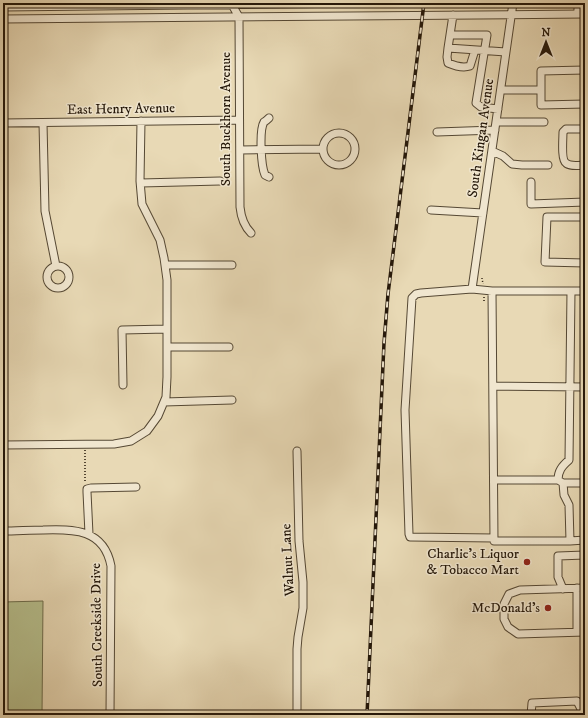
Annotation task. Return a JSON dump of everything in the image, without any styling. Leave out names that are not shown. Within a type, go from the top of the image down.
[{"type":"street","points":[[3,7],[24,5],[358,3]]},
{"type":"street","name":"South Kingan Avenue","points":[[472,289],[513,3]]},
{"type":"street","points":[[3,19],[582,14],[578,3]]},
{"type":"street","points":[[231,4],[239,17]]},
{"type":"street","points":[[24,5],[26,19]]},
{"type":"street","points":[[453,15],[447,57],[448,63],[468,67],[470,66],[475,50]]},
{"type":"street","name":"South Buckhorn Avenue","points":[[239,17],[240,207],[241,217],[247,229],[251,233]]},
{"type":"street","points":[[451,35],[487,36],[476,103],[481,107],[498,108]]},
{"type":"street","points":[[448,48],[506,52]]},
{"type":"street","points":[[585,70],[541,71],[541,105],[585,104]]},
{"type":"street","points":[[501,90],[541,90]]},
{"type":"street","points":[[269,118],[264,122],[262,130],[262,169],[265,175],[269,177]]},
{"type":"street","name":"East Henry Avenue","points":[[3,123],[239,120]]},
{"type":"street","points":[[3,446],[114,444],[131,441],[147,431],[158,416],[164,402],[167,377],[167,280],[160,240],[142,204],[141,121]]},
{"type":"street","points":[[43,122],[45,211],[56,266]]},
{"type":"street","points":[[496,122],[544,122]]},
{"type":"street","points":[[585,129],[566,129],[564,132],[563,159],[566,164],[585,165]]},
{"type":"street","points":[[437,132],[495,130]]},
{"type":"street","points":[[339,133],[344,134],[352,140],[355,150],[350,160],[341,165],[335,165],[326,160],[322,149],[329,136],[339,133]]},
{"type":"street","points":[[240,150],[322,149]]},
{"type":"street","points":[[492,150],[503,156],[512,164],[548,165]]},
{"type":"street","points":[[141,183],[220,181]]},
{"type":"street","points":[[531,182],[531,204],[585,202]]},
{"type":"street","points":[[431,210],[483,213]]},
{"type":"street","points":[[585,218],[547,217],[546,262],[585,263]]},
{"type":"street","points":[[165,265],[232,265]]},
{"type":"street","points":[[585,291],[492,291],[472,289],[416,294],[412,298],[405,410],[410,537],[494,538],[494,541],[585,540]]},
{"type":"street","points":[[492,291],[494,538]]},
{"type":"street","points":[[570,541],[569,505],[564,495],[558,474],[569,460],[571,291]]},
{"type":"street","points":[[123,385],[122,330],[167,329]]},
{"type":"street","points":[[167,346],[230,346]]},
{"type":"street","points":[[493,386],[585,387]]},
{"type":"street","points":[[164,402],[232,400]]},
{"type":"street","name":"Walnut Lane","points":[[296,451],[299,541],[304,582],[303,608],[297,649],[297,715]]},
{"type":"street","points":[[494,480],[585,483]]},
{"type":"street","points":[[88,534],[86,492],[88,489],[136,487]]},
{"type":"street","name":"South Creekside Drive","points":[[3,531],[65,530],[88,534],[98,540],[105,549],[111,566],[110,715]]},
{"type":"street","points":[[563,589],[558,577],[558,556],[585,555]]},
{"type":"street","points":[[577,588],[577,632]]},
{"type":"street","points":[[585,588],[520,590],[509,594],[504,604],[504,619],[508,627],[518,634],[585,632]]},
{"type":"street","points":[[531,715],[532,703],[577,701],[584,715]]},
{"type":"path","points":[[85,444],[85,483],[88,489]]},
{"type":"green space","points":[[43,601],[42,715],[3,715],[3,602]]},
{"type":"railway","points":[[367,715],[384,343],[388,294],[424,3]]},
{"type":"place","name":"Charlie's Liquor & Tobacco Mart","points":[[527,562]]},
{"type":"place","name":"McDonald's","points":[[548,608]]}]
